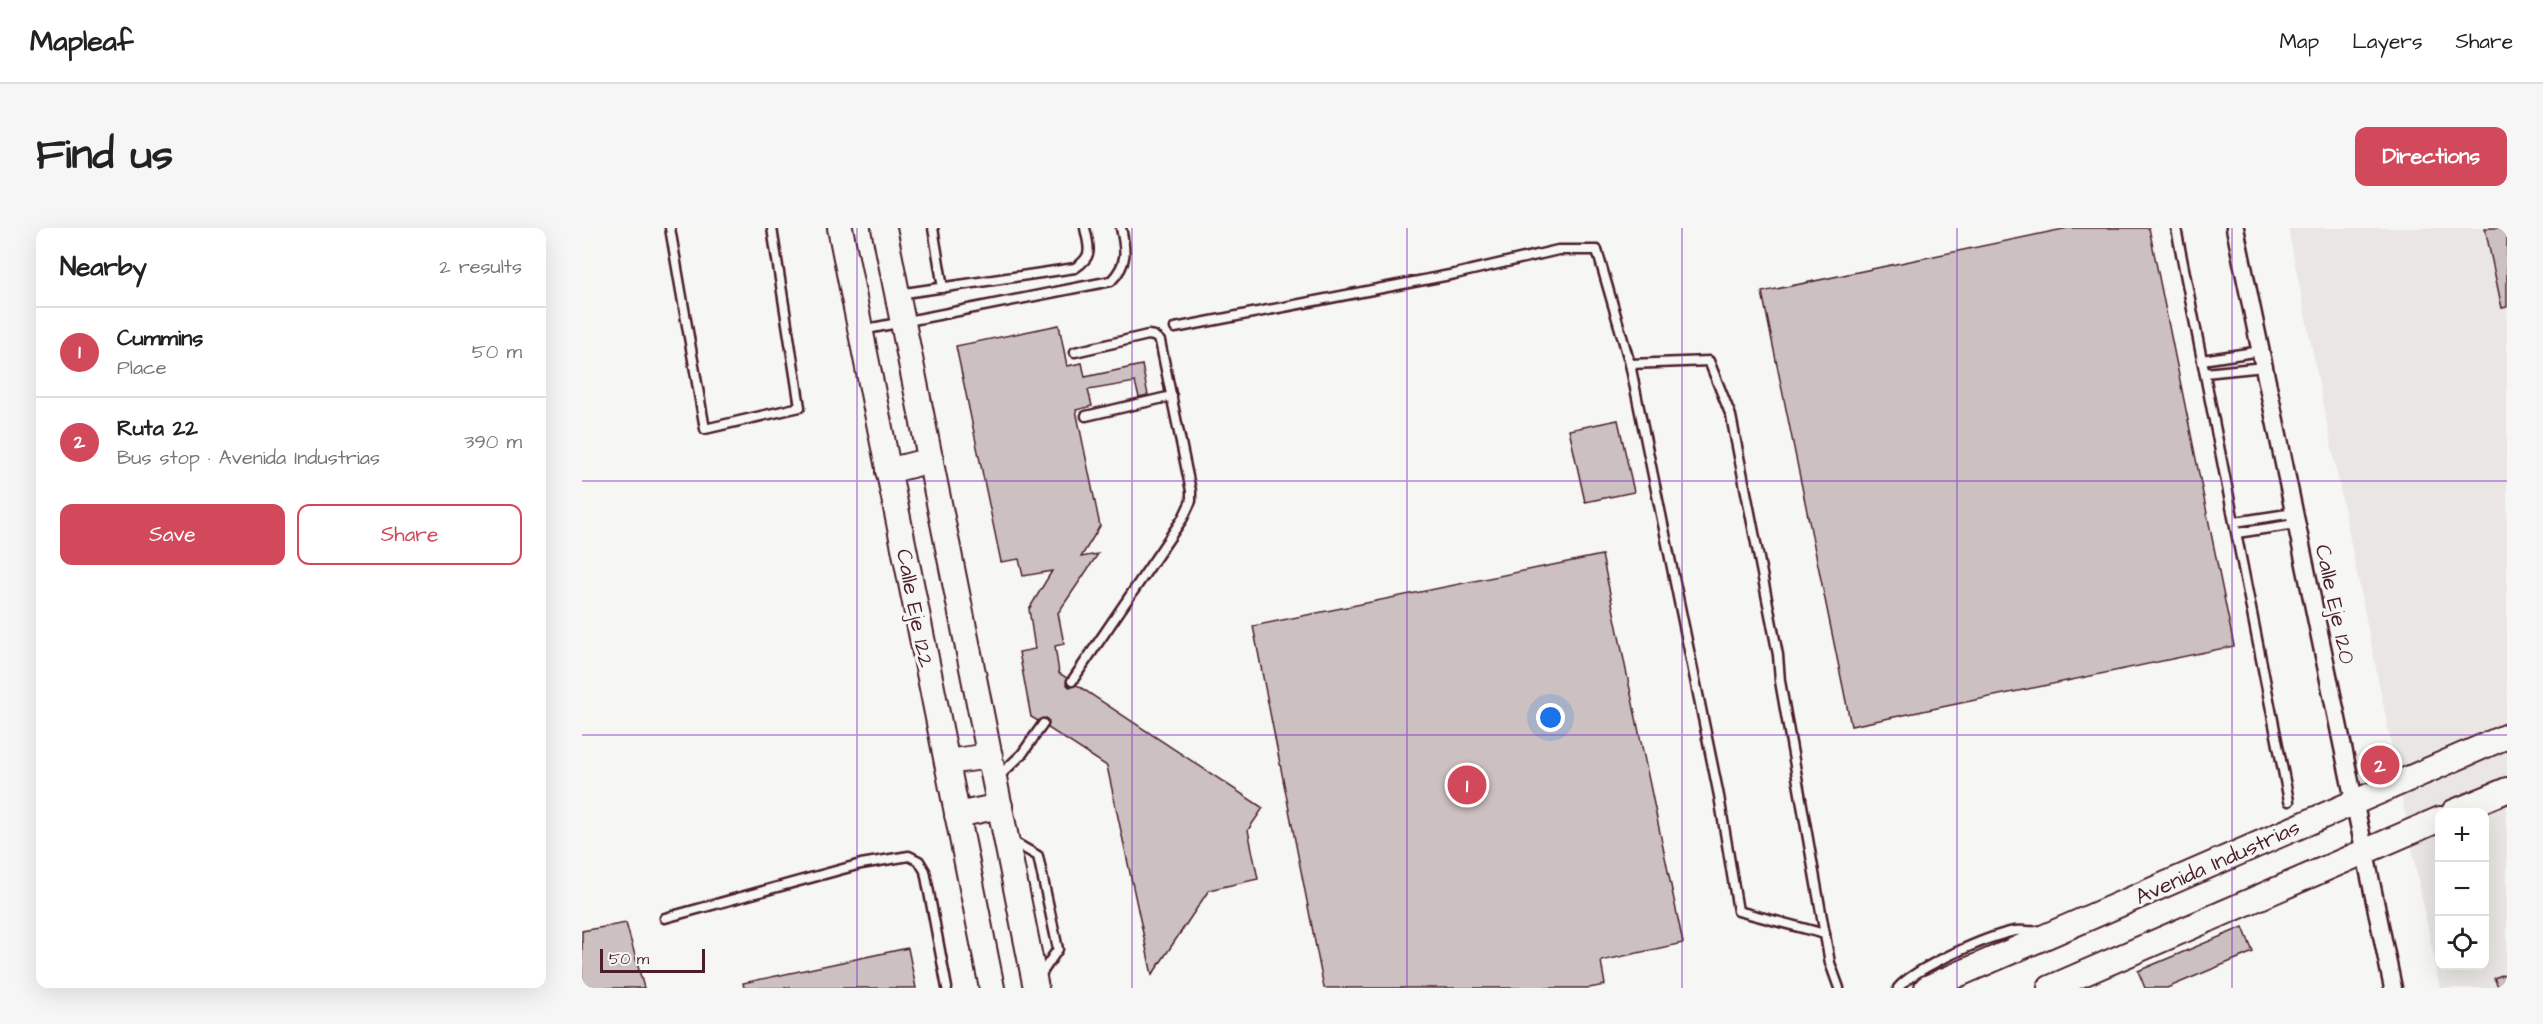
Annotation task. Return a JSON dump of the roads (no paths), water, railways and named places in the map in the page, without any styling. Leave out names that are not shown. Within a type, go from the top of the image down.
[{"type":"main road","name":"Calle Eje 122","points":[[840,228],[992,988]]},
{"type":"main road","name":"Calle Eje 122","points":[[884,228],[1036,985]]},
{"type":"main road","points":[[888,471],[931,460]]},
{"type":"main road","name":"Avenida Industrias","points":[[1927,988],[2507,736]]},
{"type":"main road","points":[[947,762],[990,756]]},
{"type":"main road","points":[[2466,808],[2507,790]]},
{"type":"main road","points":[[957,815],[1000,806]]},
{"type":"main road","points":[[2050,988],[2435,821]]},
{"type":"street","name":"Calle Eje 120","points":[[2235,228],[2393,988]]},
{"type":"lane","points":[[670,228],[705,429],[801,407],[772,228]]},
{"type":"lane","points":[[933,228],[943,288]]},
{"type":"lane","points":[[898,294],[1076,268],[1085,262],[1090,252],[1086,228]]},
{"type":"lane","points":[[860,330],[1110,281],[1123,265],[1126,253],[1121,228]]},
{"type":"lane","points":[[2176,228],[2289,801]]},
{"type":"lane","points":[[1175,328],[1455,274],[1558,250],[1597,250],[1630,364],[1719,796],[1738,911],[1825,934]]},
{"type":"lane","points":[[1072,681],[1188,510],[1191,491],[1160,340],[1148,335],[1075,352]]},
{"type":"lane","points":[[2202,360],[2262,359]]},
{"type":"lane","points":[[2205,373],[2262,359]]},
{"type":"lane","points":[[1630,364],[1709,361],[1731,416],[1778,655],[1780,681],[1830,963],[1839,988]]},
{"type":"lane","points":[[1086,416],[1172,396]]},
{"type":"lane","points":[[2235,522],[2295,518]]},
{"type":"lane","points":[[2237,533],[2295,518]]},
{"type":"lane","points":[[995,779],[1022,754],[1043,724]]},
{"type":"lane","points":[[666,918],[861,864],[909,856],[919,861],[925,871],[947,988]]},
{"type":"lane","points":[[1898,988],[1922,968],[1988,940],[2015,931],[2065,927]]},
{"type":"place","name":"Ruta 22","points":[[2380,765]]},
{"type":"place","name":"Cummins","points":[[1467,785]]}]
